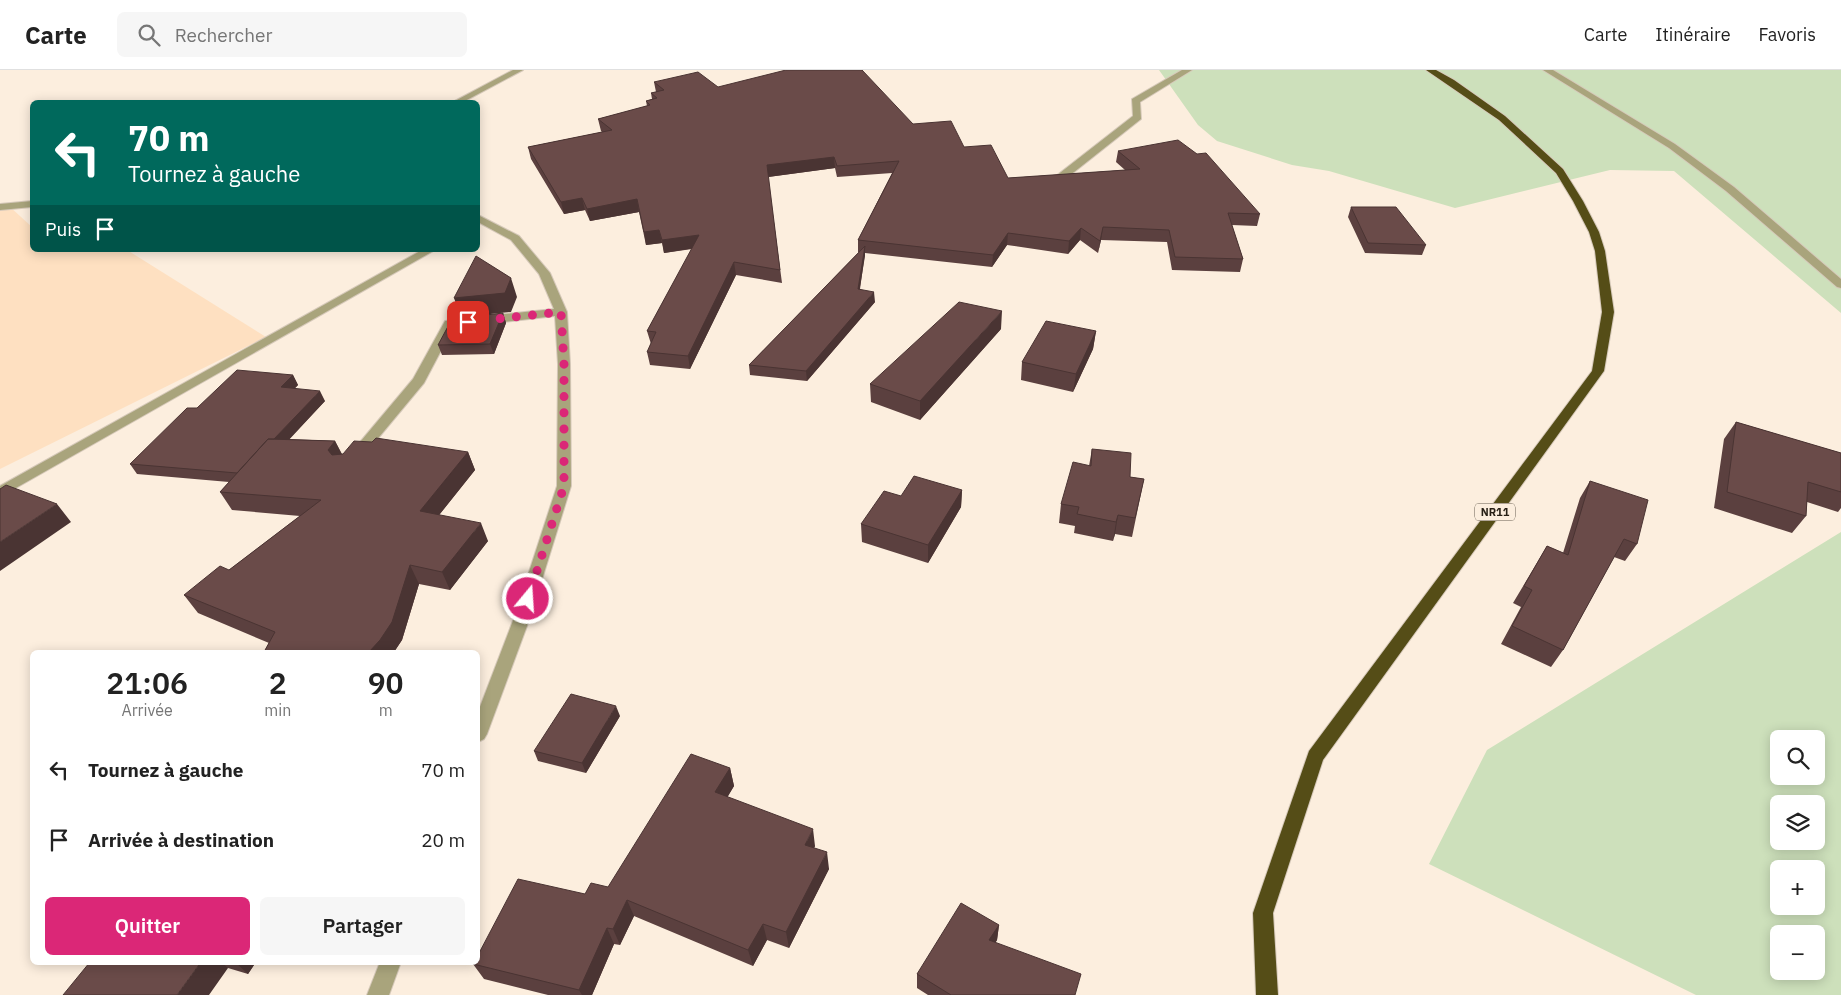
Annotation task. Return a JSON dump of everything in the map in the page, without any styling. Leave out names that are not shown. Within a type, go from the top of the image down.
[{"type":"highway","name":"NR11","points":[[1268,995],[1263,912],[1314,757],[1598,371],[1608,312],[1600,251],[1594,232],[1578,201],[1560,171],[1514,129],[1451,82],[1430,70]]},
{"type":"street","points":[[461,100],[519,70]]},
{"type":"street","points":[[1060,178],[1138,117],[1135,102],[1188,70]]},
{"type":"street","points":[[1547,70],[1672,146],[1730,190],[1841,285]]},
{"type":"street","points":[[0,207],[30,204]]},
{"type":"street","points":[[480,221],[514,238],[544,274],[561,312],[564,364],[564,486],[522,618],[480,729]]},
{"type":"street","points":[[0,492],[426,252]]},
{"type":"street","points":[[346,468],[419,380],[449,324],[561,312]]},
{"type":"street","points":[[378,995],[390,965]]},
{"type":"shaded area","points":[[9,206],[30,225],[30,252],[130,252],[266,337],[0,469],[0,208]]},
{"type":"green space","points":[[1159,70],[1841,70],[1841,313],[1674,171],[1610,170],[1455,208],[1329,171],[1292,165],[1217,141],[1198,125]]},
{"type":"green space","points":[[1841,532],[1841,995],[1696,995],[1429,864],[1487,750]]},
{"type":"building","points":[[786,70],[862,70],[913,124],[951,121],[964,147],[991,145],[1008,178],[1140,169],[1118,151],[1178,140],[1197,154],[1206,153],[1260,214],[1228,213],[1243,259],[1175,257],[1169,230],[1103,227],[1100,241],[1081,228],[1069,241],[1008,233],[993,255],[858,240],[899,161],[837,166],[834,157],[767,165],[780,270],[734,262],[688,356],[647,352],[656,332],[647,331],[699,235],[662,240],[659,230],[644,232],[637,199],[587,209],[582,198],[561,202],[528,147],[612,130],[598,119],[650,105],[646,101],[657,98],[651,93],[664,90],[654,82],[698,72],[718,87]]},
{"type":"building","points":[[1351,207],[1396,207],[1426,245],[1368,243]]},
{"type":"building","points":[[865,246],[858,289],[874,292],[806,371],[749,365]]},
{"type":"building","points":[[476,256],[511,278],[505,293],[454,298]]},
{"type":"building","points":[[959,302],[1002,311],[920,401],[870,384]]},
{"type":"building","points":[[503,313],[490,344],[438,345],[452,319]]},
{"type":"building","points":[[1046,321],[1096,331],[1076,374],[1022,362]]},
{"type":"building","points":[[237,370],[293,375],[281,387],[320,391],[274,439],[268,439],[237,473],[130,464],[187,408],[197,408]]},
{"type":"building","points":[[1736,422],[1841,453],[1841,492],[1808,482],[1806,516],[1727,492]]},
{"type":"building","points":[[376,438],[468,452],[420,511],[481,523],[442,572],[410,565],[392,622],[371,650],[265,650],[275,632],[184,595],[220,566],[229,570],[321,500],[220,492],[268,439],[335,441],[328,450],[332,455],[343,454],[354,441],[372,442]]},
{"type":"building","points":[[1092,449],[1131,453],[1130,477],[1144,479],[1135,518],[1118,515],[1116,522],[1077,514],[1079,507],[1061,504],[1073,462],[1091,466]]},
{"type":"building","points":[[914,476],[962,490],[928,545],[861,524],[884,491],[901,496]]},
{"type":"building","points":[[1590,481],[1648,500],[1637,544],[1624,539],[1563,650],[1512,626],[1532,590],[1524,586],[1547,546],[1568,555]]},
{"type":"building","points":[[6,485],[57,504],[0,542],[0,489]]},
{"type":"building","points":[[571,694],[616,706],[582,763],[534,751]]},
{"type":"building","points":[[691,754],[730,768],[715,792],[813,829],[805,845],[827,852],[786,932],[763,924],[748,950],[627,900],[613,929],[607,928],[579,990],[477,965],[480,965],[480,951],[518,879],[585,894],[591,883],[608,887]]},
{"type":"building","points":[[961,903],[999,925],[989,940],[1081,974],[1075,995],[951,995],[917,974]]},
{"type":"building","points":[[88,965],[199,965],[177,995],[63,995]]},
{"type":"route","points":[[468,322],[561,312],[564,364],[564,486],[528,599]]}]
